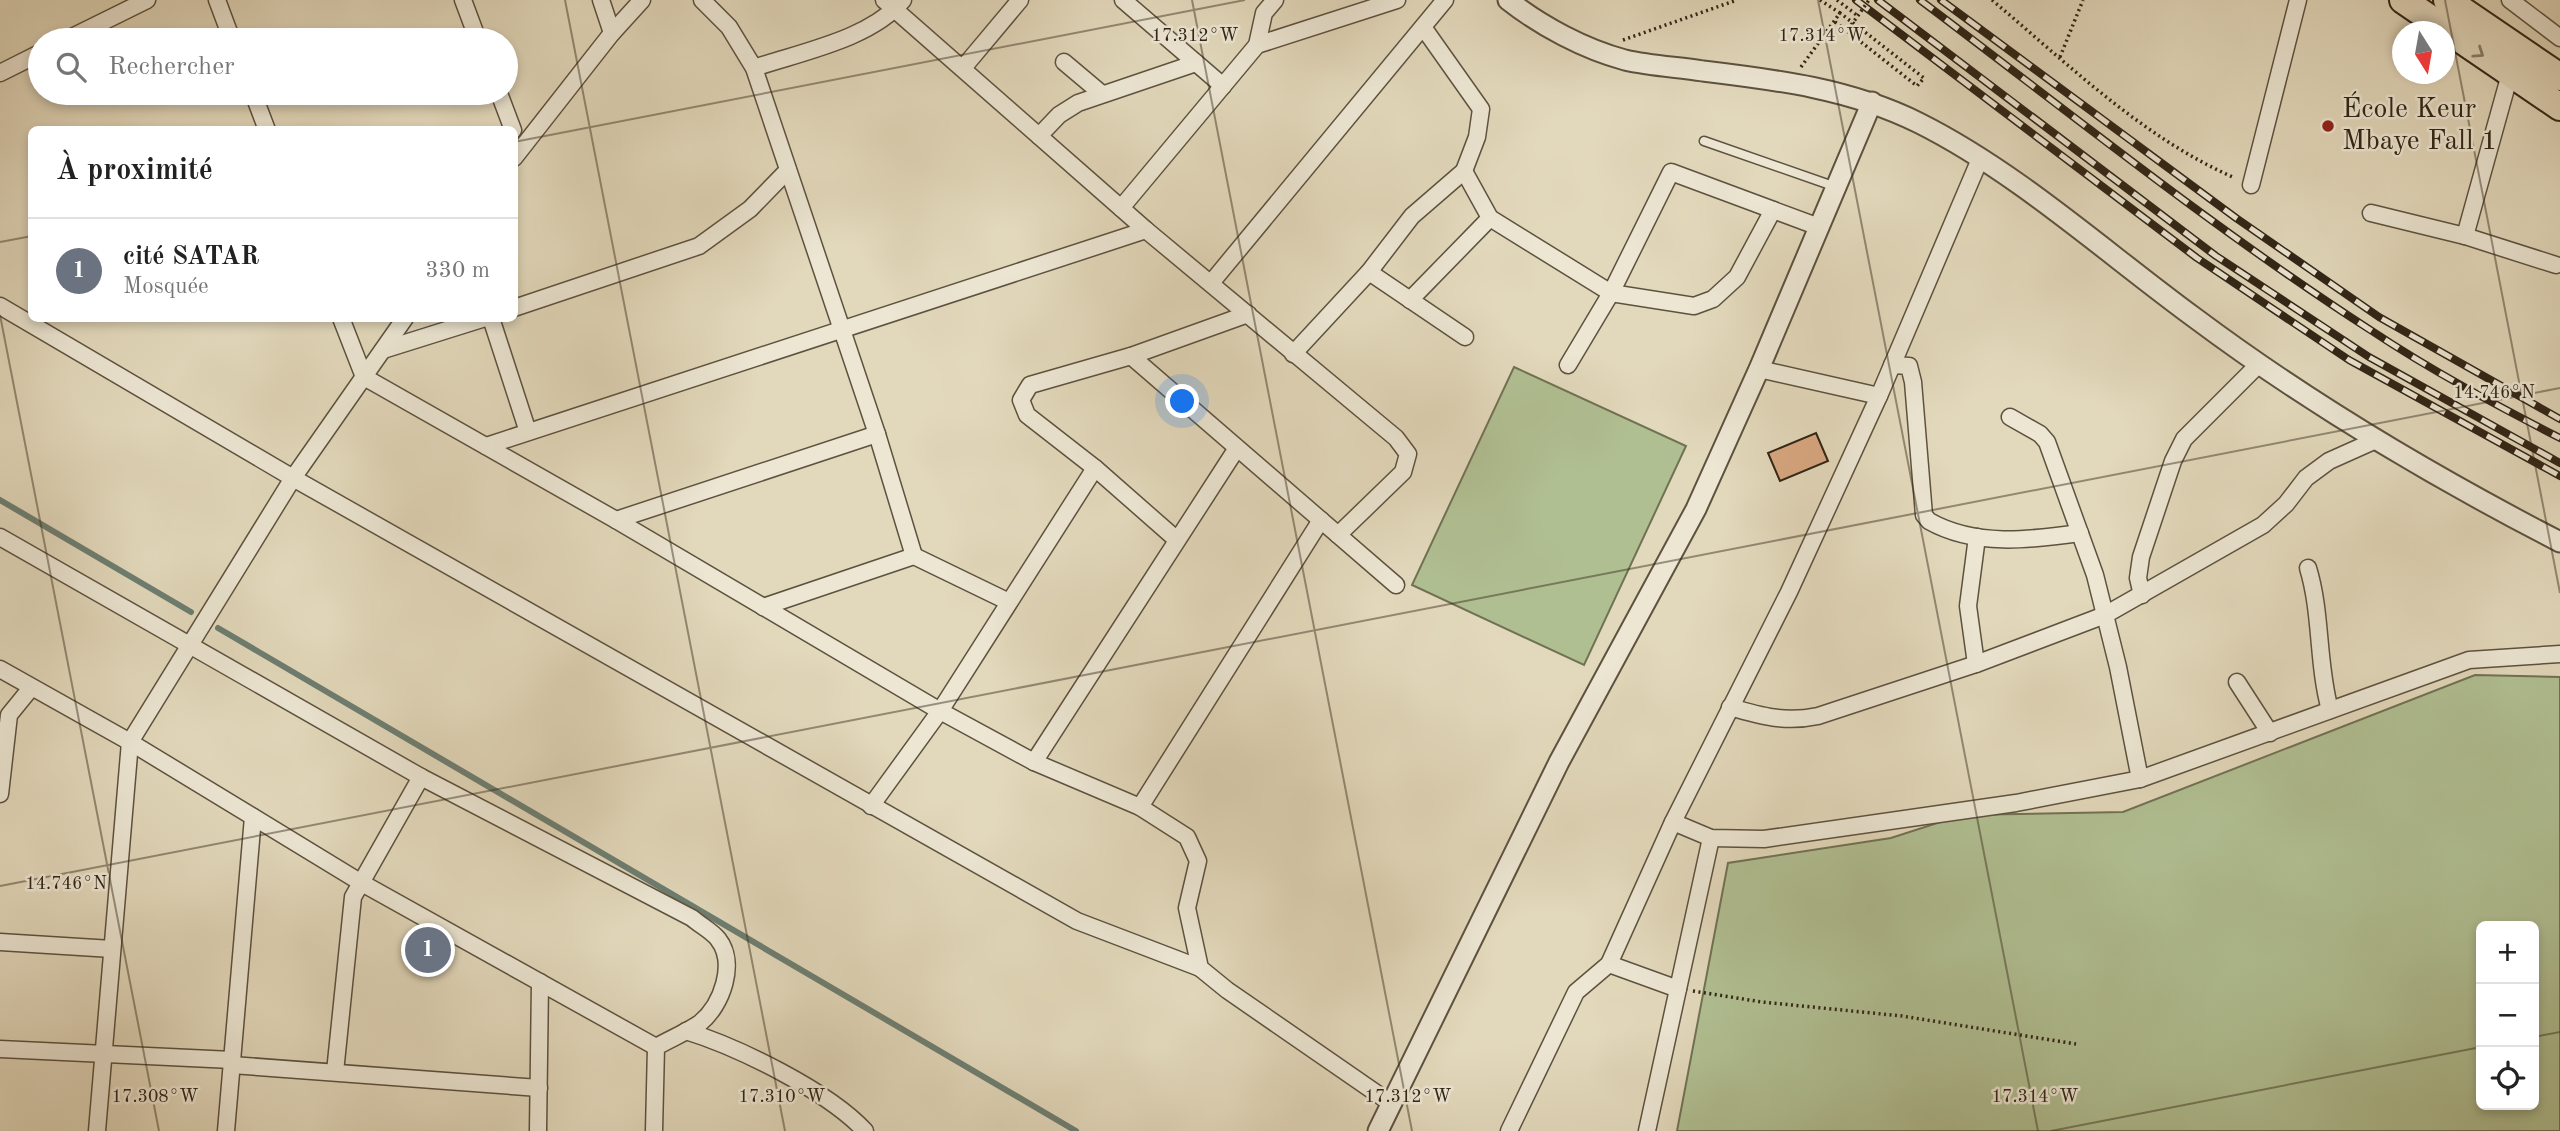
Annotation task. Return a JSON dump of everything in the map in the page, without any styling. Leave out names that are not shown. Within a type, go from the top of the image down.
[{"type":"highway","points":[[2403,0],[2560,107]]},
{"type":"highway","points":[[2447,0],[2560,77]]},
{"type":"street","points":[[90,28],[147,0]]},
{"type":"street","points":[[217,0],[228,28]]},
{"type":"street","points":[[463,0],[474,28]]},
{"type":"street","points":[[601,0],[612,33]]},
{"type":"street","points":[[518,154],[612,33],[642,0]]},
{"type":"street","points":[[702,0],[729,27],[754,68],[842,327],[914,555]]},
{"type":"street","points":[[963,68],[1020,0]]},
{"type":"street","points":[[1121,208],[1257,45],[1264,13],[1275,0]]},
{"type":"street","points":[[1257,45],[1397,0]]},
{"type":"street","points":[[1211,283],[1445,0]]},
{"type":"street","points":[[2250,185],[2298,0]]},
{"type":"street","points":[[2510,0],[2560,38]]},
{"type":"street","points":[[1511,1],[1572,40],[1616,56],[1789,82],[1872,102],[1923,125],[1979,159],[2259,364],[2376,440],[2560,542]]},
{"type":"street","points":[[1129,2],[1223,86]]},
{"type":"street","points":[[754,68],[862,31],[894,3],[963,68],[1146,230],[1396,438],[1408,454],[1403,472],[1338,535]]},
{"type":"street","points":[[1293,354],[1369,272],[1412,216],[1464,171],[1477,137],[1481,108],[1423,27]]},
{"type":"street","points":[[0,73],[28,59]]},
{"type":"street","points":[[1064,62],[1102,94]]},
{"type":"street","points":[[1039,136],[1059,115],[1078,103],[1196,63]]},
{"type":"street","points":[[2465,236],[2510,74]]},
{"type":"street","points":[[1378,1131],[1559,762],[1696,509],[1759,369],[1872,102]]},
{"type":"street","points":[[258,105],[265,126]]},
{"type":"street","points":[[504,105],[512,126]]},
{"type":"street","points":[[1509,1131],[1576,992],[1609,964],[1673,822],[1790,592],[1879,396],[1979,159]]},
{"type":"street","points":[[518,308],[699,246],[750,209],[788,170]]},
{"type":"street","points":[[1464,171],[1490,218],[1611,293],[1693,306],[1713,299],[1737,276],[1773,210]]},
{"type":"street","points":[[1568,365],[1611,293],[1671,172],[1819,227]]},
{"type":"street","points":[[2371,213],[2465,236],[2556,265]]},
{"type":"street","points":[[1410,300],[1490,218]]},
{"type":"street","points":[[486,446],[842,327],[1146,230]]},
{"type":"street","points":[[1369,272],[1465,337]]},
{"type":"street","points":[[0,306],[293,478],[1077,921],[1200,968],[1227,990],[1392,1104]]},
{"type":"street","points":[[1177,540],[1095,468],[1027,415],[1021,400],[1030,385],[1131,356],[1248,314]]},
{"type":"street","points":[[343,322],[364,377],[616,520],[940,711],[1034,762],[1140,807],[1187,837],[1198,860],[1187,908],[1200,968]]},
{"type":"street","points":[[97,1131],[130,742],[293,478],[402,322]]},
{"type":"street","points":[[383,350],[472,322]]},
{"type":"street","points":[[492,322],[528,432]]},
{"type":"street","points":[[1131,356],[1396,585]]},
{"type":"street","points":[[2142,595],[2138,578],[2141,557],[2173,461],[2184,439],[2259,364]]},
{"type":"street","points":[[1892,365],[1909,366],[1913,382],[1924,515],[1937,526],[1977,537],[2025,540],[2080,533]]},
{"type":"street","points":[[1759,369],[1879,396]]},
{"type":"street","points":[[2010,417],[2040,434],[2047,442],[2080,533],[2105,615],[2140,779]]},
{"type":"street","points":[[616,520],[877,434]]},
{"type":"street","points":[[1730,707],[1771,719],[1795,721],[1818,716],[1976,664],[2105,615],[2263,525],[2286,504],[2306,478],[2329,461],[2376,440]]},
{"type":"street","points":[[1034,762],[1237,448]]},
{"type":"street","points":[[871,806],[940,711],[1095,468]]},
{"type":"street","points":[[1140,807],[1321,520]]},
{"type":"street","points":[[0,537],[421,777],[692,918],[718,938],[726,953],[727,966],[722,991],[715,1007],[700,1022],[656,1047]]},
{"type":"street","points":[[1976,664],[1969,628],[1968,594],[1977,537]]},
{"type":"street","points":[[763,607],[914,555],[1009,603]]},
{"type":"street","points":[[2308,568],[2315,593],[2319,662],[2330,710]]},
{"type":"street","points":[[1673,822],[1711,838],[1764,839],[2016,803],[2140,779],[2469,660],[2560,654]]},
{"type":"street","points":[[0,669],[130,742],[360,882],[656,1047]]},
{"type":"street","points":[[2237,682],[2270,733]]},
{"type":"street","points":[[0,794],[9,715],[31,688]]},
{"type":"street","points":[[335,1072],[353,897],[421,777]]},
{"type":"street","points":[[226,1131],[253,817]]},
{"type":"street","points":[[1647,1131],[1711,838]]},
{"type":"street","points":[[0,942],[113,949]]},
{"type":"street","points":[[1609,964],[1678,989]]},
{"type":"street","points":[[538,1131],[540,982]]},
{"type":"street","points":[[686,1031],[756,1059],[818,1094],[851,1116],[865,1131]]},
{"type":"street","points":[[654,1131],[656,1047]]},
{"type":"street","points":[[0,1049],[232,1062],[539,1088]]},
{"type":"lane","points":[[1704,141],[1836,187]]},
{"type":"path","points":[[1616,56],[1621,40],[1737,0]]},
{"type":"path","points":[[1820,0],[1924,78],[1917,86],[1835,22]]},
{"type":"path","points":[[1837,0],[1858,16]]},
{"type":"path","points":[[1847,31],[1869,0]]},
{"type":"path","points":[[1993,0],[2148,129],[2199,163],[2250,185]]},
{"type":"path","points":[[2060,58],[2083,0]]},
{"type":"path","points":[[1789,82],[1840,13]]},
{"type":"path","points":[[1678,989],[1762,1002],[1902,1016],[2076,1044]]},
{"type":"green space","points":[[1514,367],[1686,446],[1584,665],[1412,585]]},
{"type":"green space","points":[[2475,675],[2560,677],[2560,1131],[1677,1131],[1728,863],[1891,838],[1962,815],[2123,812]]},
{"type":"building","points":[[1816,433],[1828,461],[1780,481],[1768,453]]},
{"type":"waterway","points":[[0,500],[191,612]]},
{"type":"waterway","points":[[218,628],[1076,1131]]},
{"type":"railway","points":[[1856,0],[2197,258],[2349,360],[2560,476]]},
{"type":"railway","points":[[1878,0],[2216,256],[2369,357],[2560,463]]},
{"type":"railway","points":[[1920,0],[2143,170],[2314,292],[2441,374],[2560,438]]},
{"type":"railway","points":[[1941,0],[2236,218],[2379,317],[2560,419]]},
{"type":"place","name":"École Keur Mbaye Fall 1","points":[[2328,126]]},
{"type":"place","name":"cité SATAR","points":[[428,950]]}]
